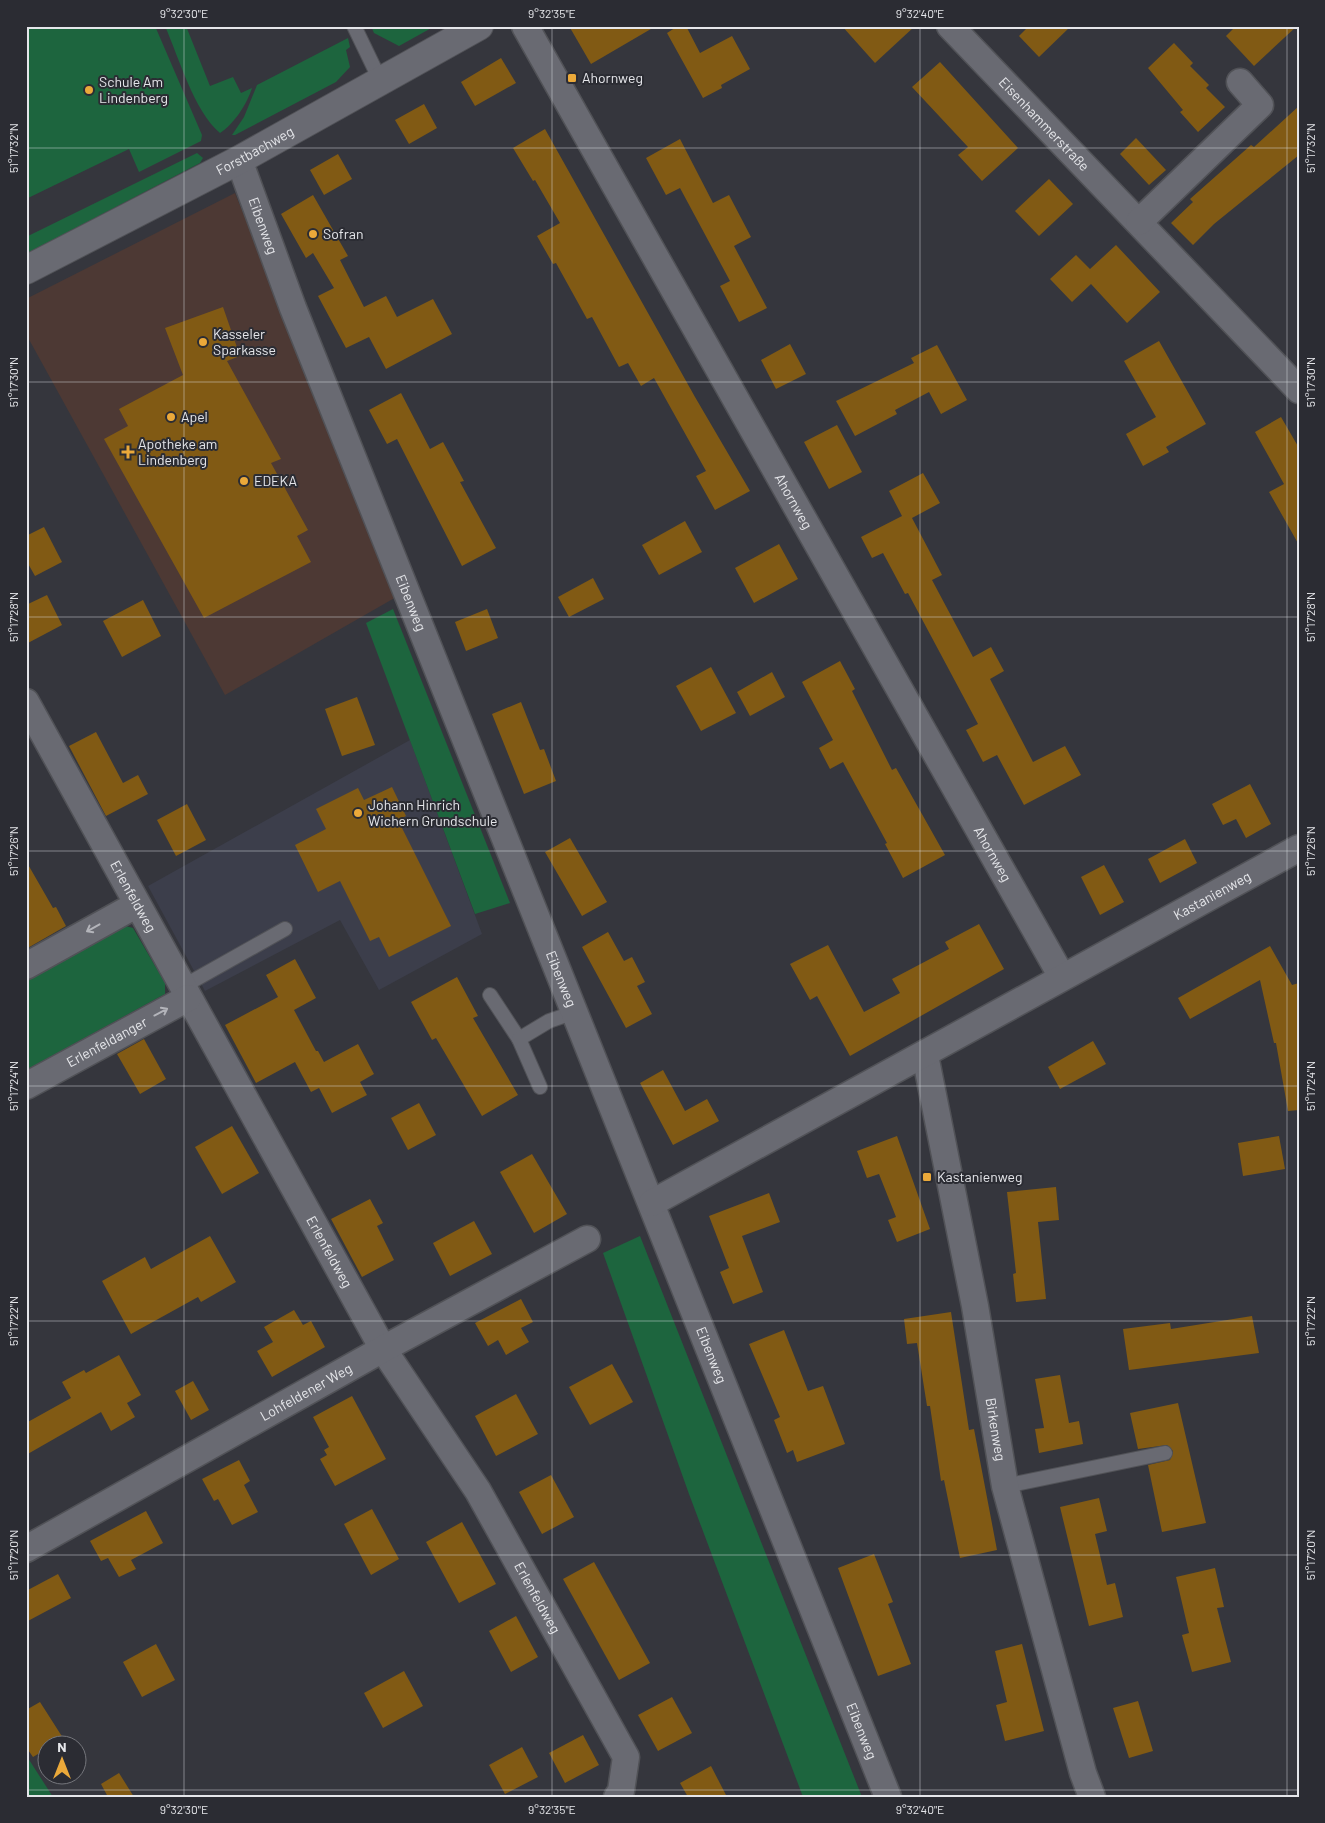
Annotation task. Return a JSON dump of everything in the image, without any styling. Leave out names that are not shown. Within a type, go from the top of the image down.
[{"type":"street","name":"Forstbachweg","points":[[26,270],[238,160],[479,26]]},
{"type":"street","name":"Ahornweg","points":[[525,26],[1062,977]]},
{"type":"street","name":"Eisenhammerstraße","points":[[950,26],[1299,390]]},
{"type":"street","points":[[1139,222],[1260,105],[1240,82]]},
{"type":"street","name":"Eibenweg","points":[[238,160],[293,308],[888,1797]]},
{"type":"street","name":"Erlenfeldweg","points":[[26,702],[136,905],[383,1350],[478,1491],[626,1757],[620,1791],[617,1797]]},
{"type":"street","name":"Kastanienweg","points":[[652,1203],[925,1055],[1062,977],[1299,848]]},
{"type":"street","points":[[26,966],[136,905]]},
{"type":"street","name":"Erlenfeldanger","points":[[26,1086],[185,993]]},
{"type":"street","name":"Birkenweg","points":[[925,1055],[975,1306],[1006,1486],[1083,1773],[1092,1797]]},
{"type":"street","name":"Lohfeldener Weg","points":[[26,1549],[383,1350],[587,1239]]},
{"type":"lane","points":[[354,26],[381,82]]},
{"type":"lane","points":[[185,993],[285,929]]},
{"type":"lane","points":[[490,995],[519,1039],[540,1087]]},
{"type":"lane","points":[[519,1039],[549,1021],[575,1012]]},
{"type":"lane","points":[[1006,1486],[1165,1452]]},
{"type":"shaded area","points":[[235,193],[398,596],[225,695],[26,334],[26,299]]},
{"type":"shaded area","name":"Johann Hinrich Wichern Grundschule","points":[[410,740],[482,934],[379,990],[340,920],[205,991],[148,886]]},
{"type":"green space","name":"Schule Am Lindenberg","points":[[26,26],[155,26],[202,135],[201,141],[139,172],[129,149],[26,199]]},
{"type":"green space","points":[[165,26],[186,26],[210,86],[233,77],[241,93],[252,88],[247,101],[239,113],[220,133],[202,112]]},
{"type":"green space","points":[[371,26],[435,26],[399,46],[374,33]]},
{"type":"green space","points":[[348,38],[350,47],[346,50],[350,67],[336,82],[232,135],[244,117],[257,85]]},
{"type":"green space","points":[[197,153],[203,158],[200,163],[26,254],[26,237]]},
{"type":"green space","points":[[393,609],[510,903],[475,914],[366,623]]},
{"type":"green space","points":[[122,925],[133,928],[165,983],[165,994],[26,1070],[26,978]]},
{"type":"green space","points":[[640,1236],[862,1797],[803,1797],[689,1494],[603,1253]]},
{"type":"green space","points":[[26,1755],[38,1774],[38,1786],[46,1786],[53,1797],[28,1797]]},
{"type":"building","points":[[569,26],[656,26],[591,64]]},
{"type":"building","points":[[678,26],[686,26],[700,53],[732,36],[750,69],[721,85],[722,88],[703,98],[667,33]]},
{"type":"building","points":[[842,26],[915,26],[875,63]]},
{"type":"building","points":[[1029,26],[1071,26],[1039,57],[1019,36]]},
{"type":"building","points":[[1236,26],[1297,26],[1254,66],[1226,36]]},
{"type":"building","points":[[1174,43],[1193,63],[1190,66],[1209,85],[1206,88],[1225,107],[1198,132],[1180,112],[1183,110],[1148,68]]},
{"type":"building","points":[[501,58],[516,83],[475,106],[461,82]]},
{"type":"building","points":[[940,62],[1018,148],[982,181],[958,155],[968,147],[912,87]]},
{"type":"building","points":[[424,104],[437,128],[409,144],[395,120]]},
{"type":"building","points":[[1299,106],[1299,155],[1214,224],[1193,245],[1171,223],[1193,202],[1190,199],[1251,145],[1254,147]]},
{"type":"building","points":[[545,129],[695,397],[750,491],[715,510],[696,476],[706,471],[654,378],[641,386],[628,363],[619,367],[592,317],[587,319],[556,263],[553,264],[537,236],[560,223],[535,180],[533,181],[513,148]]},
{"type":"building","points":[[1136,138],[1166,170],[1149,185],[1120,154]]},
{"type":"building","points":[[680,139],[713,203],[729,195],[751,237],[734,246],[767,308],[739,322],[720,286],[730,281],[680,188],[666,195],[646,158]]},
{"type":"building","points":[[338,154],[352,179],[324,195],[310,170]]},
{"type":"building","points":[[1049,179],[1073,204],[1039,236],[1015,211]]},
{"type":"building","points":[[313,195],[348,256],[340,260],[364,307],[386,296],[397,317],[433,299],[452,334],[386,369],[369,337],[346,348],[318,296],[334,288],[313,253],[306,258],[281,214]]},
{"type":"building","points":[[1116,245],[1160,292],[1127,323],[1091,284],[1072,302],[1050,279],[1076,255],[1090,269]]},
{"type":"building","name":"EDEKA","points":[[223,307],[240,356],[227,361],[281,459],[271,463],[308,530],[297,536],[311,562],[204,618],[104,439],[128,426],[119,409],[183,375],[165,328]]},
{"type":"building","points":[[1159,341],[1206,424],[1166,447],[1169,452],[1143,466],[1126,434],[1156,417],[1124,361]]},
{"type":"building","points":[[790,344],[806,374],[776,389],[761,360]]},
{"type":"building","points":[[937,345],[967,400],[941,414],[929,392],[895,410],[897,414],[855,436],[836,401],[914,363],[911,358]]},
{"type":"building","points":[[401,393],[430,449],[443,442],[464,481],[460,482],[496,548],[462,566],[397,439],[387,444],[369,410]]},
{"type":"building","points":[[1281,417],[1299,448],[1299,545],[1269,492],[1284,484],[1255,432]]},
{"type":"building","points":[[837,425],[862,472],[829,489],[804,442]]},
{"type":"building","points":[[923,473],[940,503],[912,518],[942,575],[932,580],[973,657],[991,647],[1004,671],[990,679],[1033,762],[1065,746],[1081,775],[1024,805],[997,755],[983,762],[966,730],[978,724],[908,593],[905,594],[883,553],[872,558],[861,537],[902,516],[889,491]]},
{"type":"building","points":[[685,521],[702,552],[659,575],[642,545]]},
{"type":"building","points":[[44,527],[62,562],[35,576],[26,560],[26,536]]},
{"type":"building","points":[[779,544],[798,579],[754,603],[735,568]]},
{"type":"building","points":[[593,578],[604,599],[569,617],[558,597]]},
{"type":"building","points":[[47,595],[62,625],[26,644],[26,605]]},
{"type":"building","points":[[143,600],[161,636],[122,657],[103,621]]},
{"type":"building","points":[[487,609],[498,638],[466,651],[455,622]]},
{"type":"building","points":[[840,661],[855,689],[852,691],[892,770],[896,768],[945,855],[903,878],[885,844],[887,843],[843,762],[830,769],[819,748],[833,740],[802,682]]},
{"type":"building","points":[[711,667],[736,713],[701,731],[676,686]]},
{"type":"building","points":[[772,672],[785,697],[750,716],[737,692]]},
{"type":"building","points":[[357,697],[375,745],[342,756],[325,709]]},
{"type":"building","points":[[521,702],[540,750],[544,749],[556,781],[524,794],[492,714]]},
{"type":"building","points":[[96,732],[123,783],[138,775],[148,794],[106,816],[69,746]]},
{"type":"building","points":[[1250,784],[1271,824],[1246,838],[1236,819],[1223,825],[1212,804]]},
{"type":"building","points":[[392,787],[406,816],[398,820],[451,926],[389,957],[379,937],[370,941],[340,881],[318,892],[295,845],[326,829],[316,809],[358,788],[364,800]]},
{"type":"building","points":[[187,804],[206,840],[176,856],[157,820]]},
{"type":"building","points":[[570,838],[607,902],[582,916],[545,852]]},
{"type":"building","points":[[1185,839],[1197,863],[1160,883],[1148,859]]},
{"type":"building","points":[[26,861],[53,908],[56,907],[66,926],[26,949]]},
{"type":"building","points":[[1104,865],[1124,902],[1100,915],[1081,877]]},
{"type":"building","points":[[979,924],[1004,969],[850,1056],[817,996],[810,1000],[790,964],[828,945],[864,1012],[900,993],[892,979],[949,949],[945,942]]},
{"type":"building","points":[[608,932],[624,961],[632,957],[645,982],[637,986],[652,1014],[626,1028],[582,947]]},
{"type":"building","points":[[1270,946],[1292,985],[1299,983],[1299,1110],[1288,1111],[1276,1043],[1274,1043],[1260,980],[1190,1019],[1178,998]]},
{"type":"building","points":[[295,959],[316,998],[294,1010],[316,1051],[318,1051],[324,1062],[358,1044],[374,1074],[360,1082],[367,1095],[332,1113],[319,1088],[311,1092],[295,1062],[256,1083],[225,1025],[278,997],[266,975]]},
{"type":"building","points":[[457,977],[478,1016],[473,1018],[518,1095],[482,1116],[436,1038],[432,1040],[411,1002]]},
{"type":"building","points":[[144,1039],[166,1079],[140,1094],[117,1054]]},
{"type":"building","points":[[1093,1041],[1106,1064],[1060,1089],[1048,1067]]},
{"type":"building","points":[[663,1070],[685,1111],[707,1099],[719,1121],[673,1145],[640,1083]]},
{"type":"building","points":[[419,1103],[436,1135],[408,1150],[391,1118]]},
{"type":"building","points":[[232,1126],[259,1173],[222,1194],[195,1147]]},
{"type":"building","points":[[897,1136],[930,1229],[897,1242],[888,1220],[896,1217],[879,1174],[867,1178],[857,1151]]},
{"type":"building","points":[[1279,1136],[1285,1169],[1243,1176],[1238,1143]]},
{"type":"building","points":[[532,1154],[567,1214],[534,1233],[500,1172]]},
{"type":"building","points":[[1056,1187],[1059,1220],[1038,1222],[1046,1299],[1016,1302],[1013,1274],[1016,1273],[1007,1192]]},
{"type":"building","points":[[769,1193],[780,1222],[742,1236],[763,1292],[733,1304],[720,1272],[729,1268],[709,1216]]},
{"type":"building","points":[[370,1199],[383,1223],[377,1226],[394,1260],[362,1277],[331,1219]]},
{"type":"building","points":[[474,1221],[492,1254],[450,1276],[433,1243]]},
{"type":"building","points":[[210,1236],[236,1282],[201,1302],[198,1297],[131,1334],[102,1281],[145,1257],[151,1269]]},
{"type":"building","points":[[521,1299],[533,1322],[521,1328],[529,1342],[506,1355],[498,1340],[488,1346],[475,1323]]},
{"type":"building","points":[[294,1310],[303,1325],[311,1321],[325,1347],[272,1377],[257,1351],[273,1342],[264,1327]]},
{"type":"building","points":[[951,1312],[969,1430],[974,1429],[997,1550],[960,1558],[944,1480],[941,1481],[930,1406],[927,1406],[917,1343],[907,1344],[904,1319]]},
{"type":"building","points":[[1252,1316],[1259,1353],[1129,1370],[1123,1329],[1170,1323],[1171,1329]]},
{"type":"building","points":[[784,1330],[808,1391],[823,1386],[845,1444],[797,1462],[793,1450],[787,1453],[774,1420],[780,1417],[749,1344]]},
{"type":"building","points":[[119,1355],[141,1395],[127,1403],[135,1417],[111,1431],[101,1412],[26,1455],[26,1423],[71,1398],[62,1382],[84,1370],[86,1373]]},
{"type":"building","points":[[612,1364],[633,1402],[590,1425],[569,1387]]},
{"type":"building","points":[[1060,1375],[1069,1423],[1079,1421],[1083,1444],[1039,1453],[1035,1429],[1044,1428],[1035,1379]]},
{"type":"building","points":[[193,1381],[209,1410],[191,1420],[175,1391]]},
{"type":"building","points":[[516,1394],[538,1434],[496,1456],[475,1416]]},
{"type":"building","points":[[352,1396],[386,1459],[335,1486],[320,1459],[327,1455],[324,1450],[329,1447],[313,1417]]},
{"type":"building","points":[[1178,1403],[1206,1523],[1162,1532],[1148,1465],[1170,1460],[1173,1451],[1167,1445],[1138,1449],[1130,1413]]},
{"type":"building","points":[[239,1460],[250,1481],[244,1485],[258,1512],[232,1525],[218,1499],[214,1501],[202,1479]]},
{"type":"building","points":[[551,1475],[574,1517],[542,1534],[519,1492]]},
{"type":"building","points":[[1099,1498],[1107,1531],[1095,1534],[1107,1585],[1115,1583],[1123,1617],[1089,1626],[1060,1507]]},
{"type":"building","points":[[372,1509],[399,1559],[371,1575],[344,1524]]},
{"type":"building","points":[[146,1511],[163,1543],[131,1560],[136,1569],[119,1577],[108,1558],[101,1561],[90,1541]]},
{"type":"building","points":[[462,1522],[496,1584],[459,1603],[426,1542]]},
{"type":"building","points":[[874,1554],[893,1602],[888,1604],[911,1664],[878,1676],[838,1568]]},
{"type":"building","points":[[594,1562],[650,1663],[619,1680],[563,1579]]},
{"type":"building","points":[[1215,1568],[1224,1607],[1217,1608],[1231,1662],[1192,1672],[1182,1635],[1189,1633],[1176,1577]]},
{"type":"building","points":[[58,1574],[71,1598],[26,1622],[26,1591]]},
{"type":"building","points":[[516,1616],[538,1657],[511,1672],[489,1631]]},
{"type":"building","points":[[156,1644],[175,1680],[142,1697],[123,1662]]},
{"type":"building","points":[[1022,1644],[1044,1731],[1005,1741],[996,1705],[1007,1702],[995,1651]]},
{"type":"building","points":[[404,1671],[423,1706],[383,1728],[364,1693]]},
{"type":"building","points":[[672,1697],[692,1733],[658,1751],[638,1715]]},
{"type":"building","points":[[1138,1701],[1153,1751],[1129,1758],[1113,1708]]},
{"type":"building","points":[[40,1702],[62,1736],[38,1736],[38,1754],[33,1757],[26,1747],[26,1710]]},
{"type":"building","points":[[583,1735],[599,1765],[565,1783],[549,1753]]},
{"type":"building","points":[[522,1747],[538,1777],[505,1794],[489,1765]]},
{"type":"building","points":[[711,1766],[727,1797],[688,1797],[680,1783]]},
{"type":"building","points":[[119,1773],[134,1797],[108,1797],[101,1784]]},
{"type":"place","name":"Ahornweg","points":[[572,78]]},
{"type":"place","name":"Schule Am Lindenberg","points":[[89,90]]},
{"type":"place","name":"Sofran","points":[[313,234]]},
{"type":"place","name":"Kasseler Sparkasse","points":[[203,342]]},
{"type":"place","name":"Apel","points":[[171,417]]},
{"type":"place","name":"Apotheke am Lindenberg","points":[[128,452]]},
{"type":"place","name":"EDEKA","points":[[244,481]]},
{"type":"place","name":"Johann Hinrich Wichern Grundschule","points":[[358,813]]},
{"type":"place","name":"Kastanienweg","points":[[927,1177]]}]
